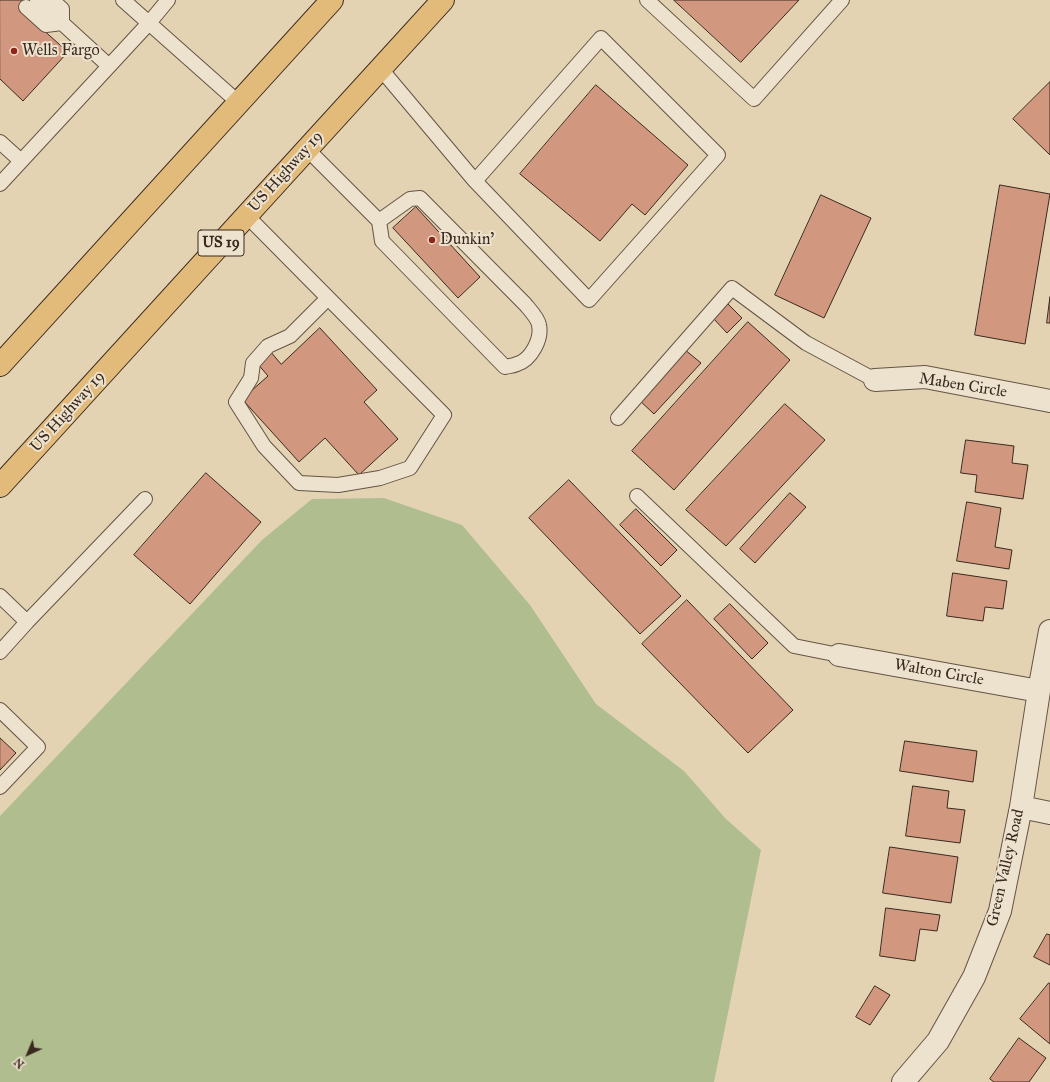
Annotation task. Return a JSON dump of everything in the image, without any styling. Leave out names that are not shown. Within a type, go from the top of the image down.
[{"type":"highway","points":[[0,365],[332,0]]},
{"type":"highway","points":[[380,68],[422,0]]},
{"type":"highway","name":"US Highway 19","points":[[0,486],[443,0]]},
{"type":"street","name":"Maben Circle","points":[[875,380],[925,377],[1050,401]]},
{"type":"street","name":"Green Valley Road","points":[[903,1082],[938,1041],[974,977],[1000,911],[1021,807],[1050,631]]},
{"type":"street","name":"Walton Circle","points":[[839,655],[1039,691]]},
{"type":"street","points":[[1021,807],[1050,813]]},
{"type":"lane","points":[[52,0],[62,9],[62,23],[109,66]]},
{"type":"lane","points":[[123,0],[239,103]]},
{"type":"lane","points":[[0,184],[149,23],[168,0]]},
{"type":"lane","points":[[647,0],[754,99],[842,0]]},
{"type":"lane","points":[[32,4],[46,25],[62,23]]},
{"type":"lane","points":[[380,68],[475,181],[589,300],[718,155],[601,38],[475,181]]},
{"type":"lane","points":[[0,142],[21,161]]},
{"type":"lane","points":[[307,149],[379,221],[382,241],[504,367],[518,364],[527,358],[534,348],[539,336],[540,323],[525,304],[420,198],[410,199],[379,221]]},
{"type":"lane","points":[[246,216],[328,298],[444,415],[410,468],[380,478],[338,485],[299,483],[264,446],[236,402],[251,378],[253,363],[268,346],[290,336],[328,298]]},
{"type":"lane","points":[[618,418],[732,288],[806,343],[875,380]]},
{"type":"lane","points":[[637,496],[794,646],[839,655]]},
{"type":"lane","points":[[0,652],[146,499]]},
{"type":"lane","points":[[0,596],[27,622]]},
{"type":"lane","points":[[0,710],[38,747],[0,787]]},
{"type":"green space","points":[[384,498],[462,525],[530,605],[596,704],[684,771],[726,819],[761,850],[714,1082],[0,1082],[0,816],[262,540],[312,499]]},
{"type":"building","points":[[0,0],[33,0],[22,11],[68,52],[23,101],[0,79]]},
{"type":"building","points":[[674,0],[799,0],[741,62]]},
{"type":"building","points":[[1050,82],[1050,155],[1013,119]]},
{"type":"building","points":[[596,85],[688,165],[645,215],[632,204],[600,241],[520,174]]},
{"type":"building","points":[[1000,185],[1050,194],[1025,344],[975,335]]},
{"type":"building","points":[[821,195],[871,218],[824,318],[775,295]]},
{"type":"building","points":[[416,207],[480,277],[458,298],[393,228]]},
{"type":"building","points":[[1050,297],[1050,323],[1047,323]]},
{"type":"building","points":[[726,302],[742,318],[727,333],[712,317]]},
{"type":"building","points":[[748,322],[790,360],[674,490],[632,451]]},
{"type":"building","points":[[320,328],[377,390],[364,402],[398,439],[359,475],[325,438],[299,462],[242,399],[268,376],[257,363],[270,351],[281,364]]},
{"type":"building","points":[[684,349],[701,363],[654,414],[638,399]]},
{"type":"building","points":[[785,404],[825,440],[726,546],[686,510]]},
{"type":"building","points":[[966,440],[1014,446],[1012,463],[1028,465],[1023,499],[975,492],[977,475],[961,473]]},
{"type":"building","points":[[206,473],[261,522],[190,604],[134,555]]},
{"type":"building","points":[[569,480],[681,596],[640,634],[529,518]]},
{"type":"building","points":[[790,493],[806,507],[755,563],[740,549]]},
{"type":"building","points":[[967,502],[1001,508],[995,547],[1012,550],[1009,569],[957,561]]},
{"type":"building","points":[[636,509],[677,550],[661,566],[620,525]]},
{"type":"building","points":[[953,573],[1007,581],[1003,609],[985,607],[983,621],[947,616]]},
{"type":"building","points":[[687,600],[793,710],[748,753],[642,644]]},
{"type":"building","points":[[730,604],[768,643],[752,659],[714,619]]},
{"type":"building","points":[[0,738],[16,753],[0,770]]},
{"type":"building","points":[[905,741],[977,751],[973,782],[900,771]]},
{"type":"building","points":[[913,786],[949,791],[947,808],[965,810],[960,843],[906,836]]},
{"type":"building","points":[[890,847],[958,857],[951,903],[883,893]]},
{"type":"building","points":[[886,908],[940,915],[937,931],[920,929],[915,961],[880,956]]},
{"type":"building","points":[[1047,934],[1050,935],[1050,965],[1034,957]]},
{"type":"building","points":[[1049,983],[1050,984],[1050,1044],[1020,1019]]},
{"type":"building","points":[[875,986],[890,995],[870,1025],[856,1017]]},
{"type":"building","points":[[1019,1038],[1046,1058],[1029,1082],[994,1082],[990,1079]]},
{"type":"place","name":"Wells Fargo","points":[[14,51]]},
{"type":"place","name":"Dunkin'","points":[[432,240]]}]
